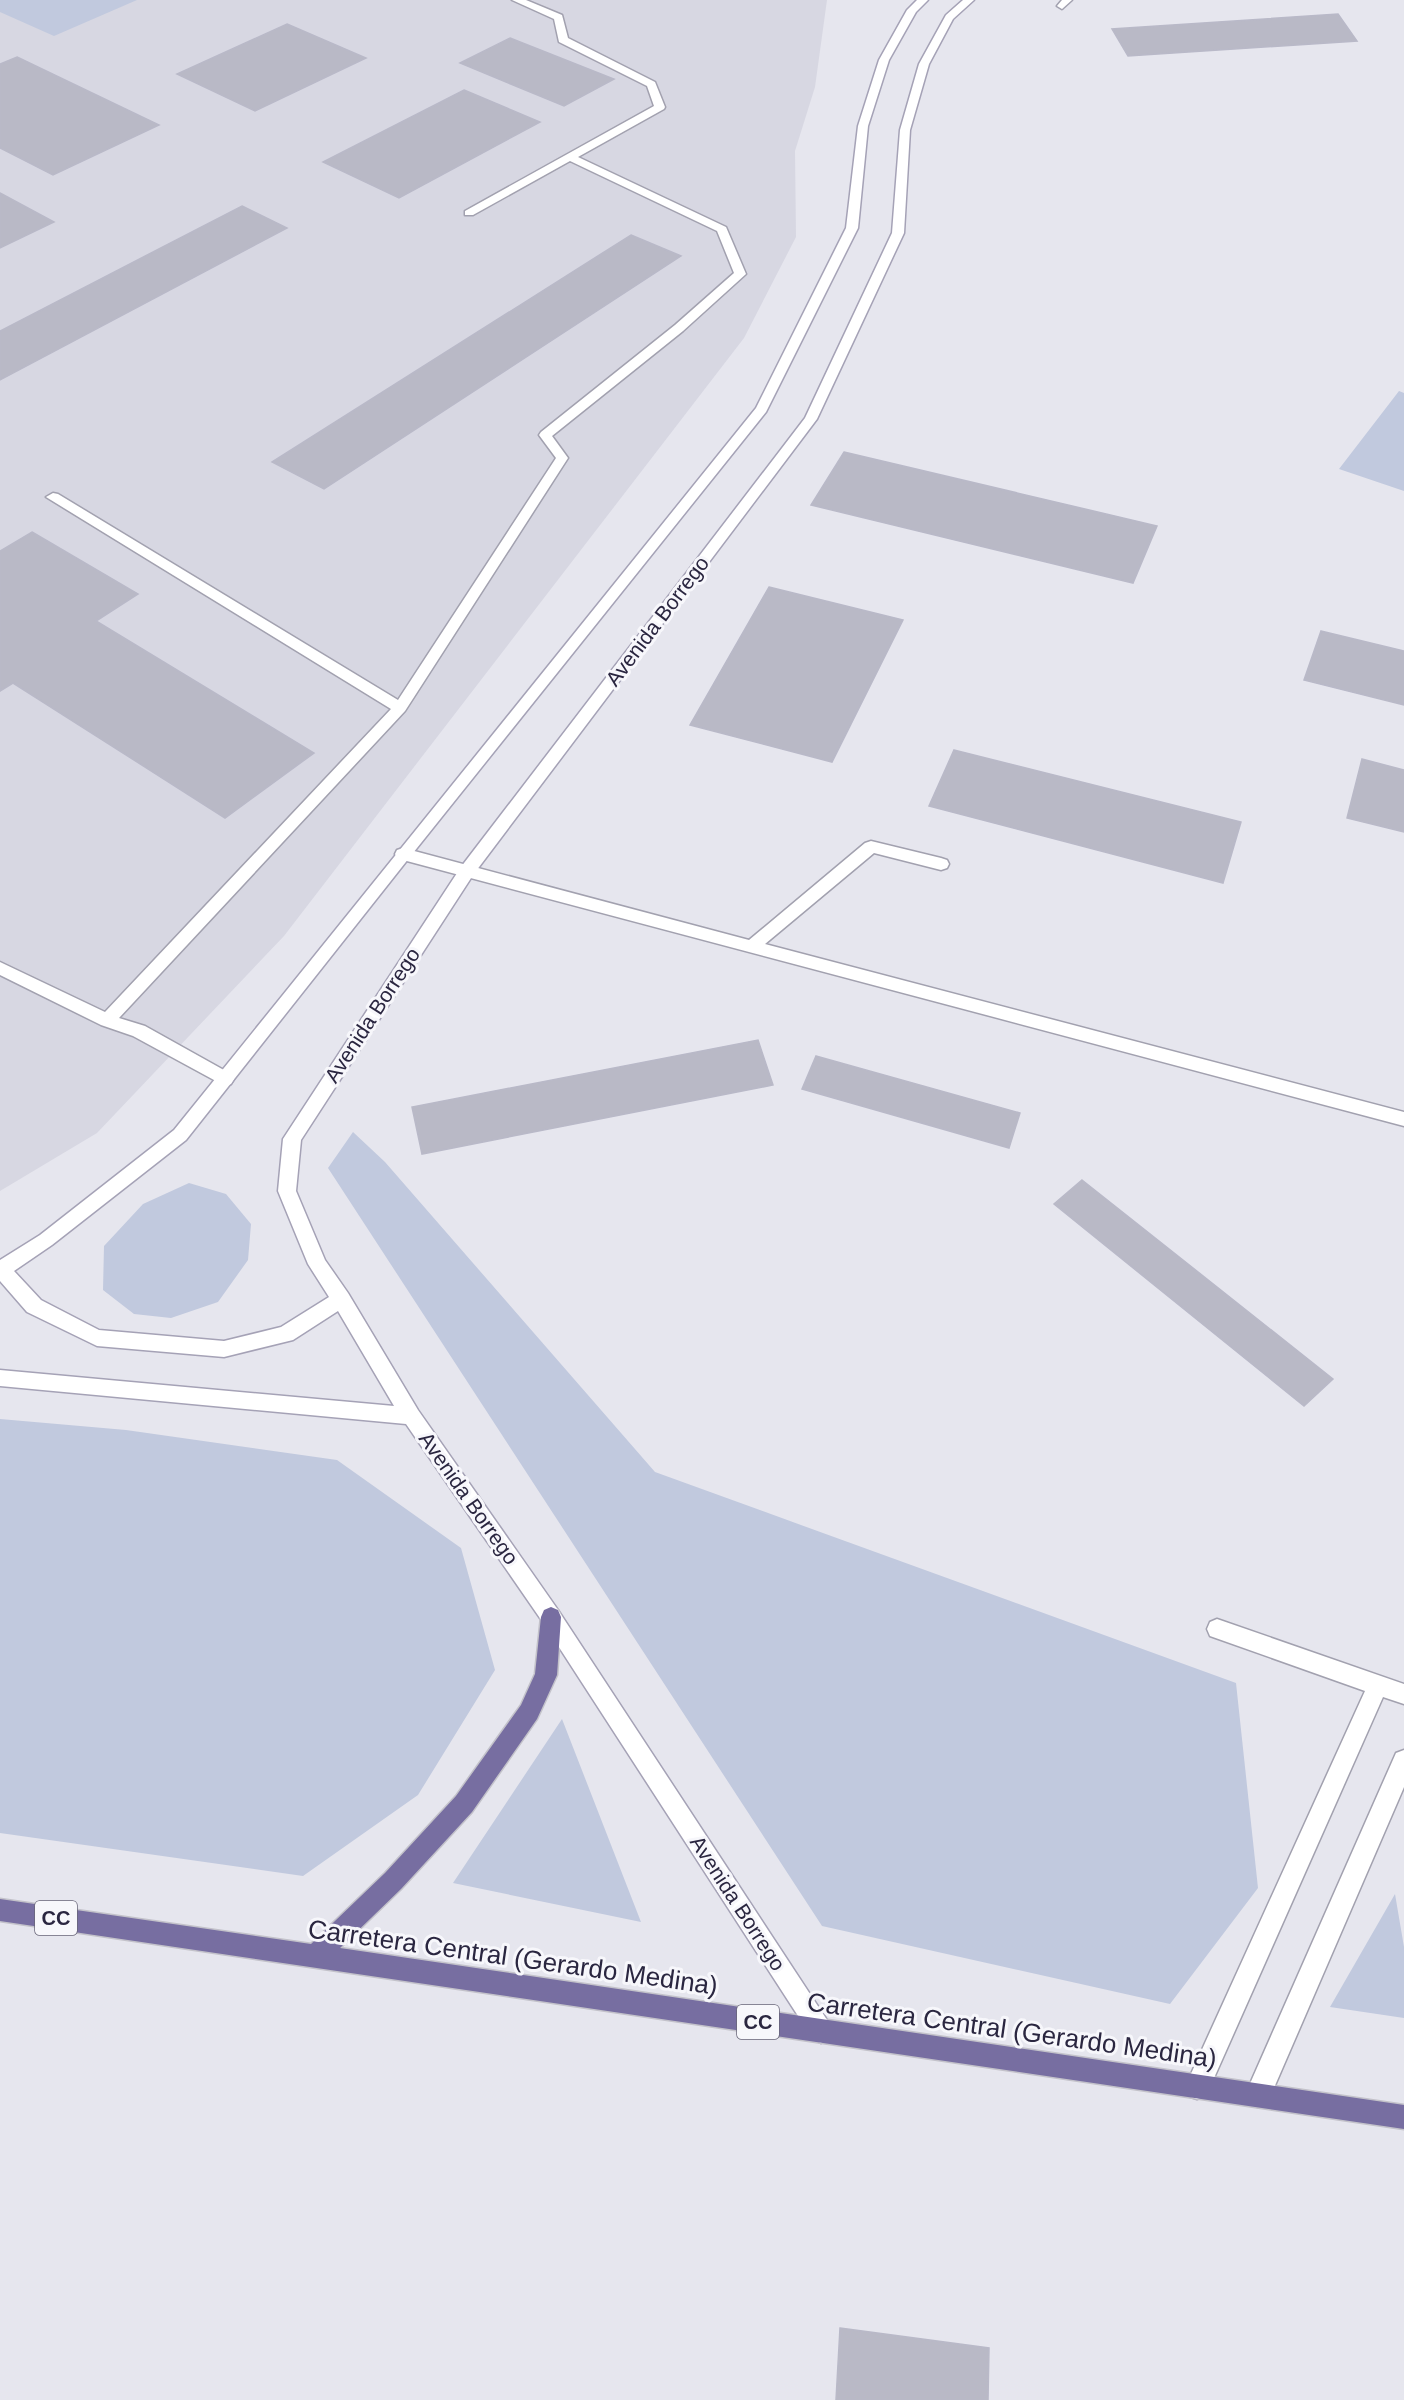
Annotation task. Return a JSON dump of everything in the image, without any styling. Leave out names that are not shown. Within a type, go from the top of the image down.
[{"type":"main road","points":[[469,213],[660,106],[651,84],[563,40],[559,17],[517,0]]},
{"type":"main road","points":[[341,1299],[286,1334],[224,1349],[108,1339],[97,1338],[34,1306],[0,1269],[46,1240],[180,1135],[762,409],[852,228],[863,126],[884,60],[912,10],[922,0]]},
{"type":"main road","name":"Avenida Borrego","points":[[821,2031],[552,1617],[411,1416],[341,1299],[317,1264],[288,1191],[292,1139],[467,871],[811,419],[898,233],[905,130],[924,64],[949,17],[969,0]]},
{"type":"main road","points":[[107,1020],[400,708],[562,458],[545,435],[679,328],[740,274],[722,229],[570,157]]},
{"type":"main road","points":[[53,497],[400,708]]},
{"type":"main road","points":[[752,946],[871,847],[941,864]]},
{"type":"main road","points":[[403,854],[1404,1119]]},
{"type":"main road","points":[[0,968],[107,1020],[139,1031],[225,1079]]},
{"type":"main road","points":[[0,1378],[411,1416]]},
{"type":"main road","points":[[315,1956],[393,1881],[464,1804],[529,1712],[546,1675],[552,1617]]},
{"type":"main road","points":[[1217,1629],[1404,1694]]},
{"type":"main road","points":[[1197,2087],[1378,1685]]},
{"type":"main road","points":[[1258,2095],[1404,1761]]},
{"type":"main road","name":"Carretera Central (Gerardo Medina)","points":[[0,1910],[1404,2117]]},
{"type":"shaded area","points":[[0,0],[827,0],[815,87],[795,151],[796,237],[744,338],[284,936],[97,1133],[0,1191]]},
{"type":"shaded area","points":[[0,0],[137,0],[54,36],[0,12]]},
{"type":"shaded area","points":[[1399,391],[1404,393],[1404,491],[1339,469]]},
{"type":"shaded area","points":[[353,1132],[385,1162],[655,1472],[1236,1683],[1258,1888],[1170,2004],[822,1926],[328,1168]]},
{"type":"shaded area","points":[[189,1183],[226,1194],[251,1224],[248,1260],[218,1302],[171,1318],[134,1314],[103,1290],[104,1246],[143,1204]]},
{"type":"shaded area","points":[[0,1419],[126,1430],[337,1460],[461,1548],[495,1670],[418,1795],[303,1876],[0,1833]]},
{"type":"shaded area","points":[[562,1719],[641,1922],[453,1883]]},
{"type":"shaded area","points":[[1395,1894],[1404,1947],[1404,2018],[1330,2007]]},
{"type":"building","points":[[1338,14],[1357,41],[1128,56],[1112,29]]},
{"type":"building","points":[[287,24],[366,58],[255,111],[177,74]]},
{"type":"building","points":[[510,38],[614,79],[564,106],[460,63]]},
{"type":"building","points":[[17,57],[159,125],[53,175],[0,148],[0,64]]},
{"type":"building","points":[[464,90],[540,122],[399,198],[323,162]]},
{"type":"building","points":[[0,193],[54,222],[0,248]]},
{"type":"building","points":[[242,206],[287,228],[0,380],[0,331]]},
{"type":"building","points":[[631,235],[681,256],[324,489],[272,462]]},
{"type":"building","points":[[844,452],[1157,526],[1133,583],[811,505]]},
{"type":"building","points":[[32,532],[138,594],[96,621],[314,753],[225,818],[13,683],[0,691],[0,551]]},
{"type":"building","points":[[769,587],[903,620],[832,762],[690,725]]},
{"type":"building","points":[[1321,631],[1404,651],[1404,705],[1304,680]]},
{"type":"building","points":[[954,750],[1241,822],[1223,883],[929,806]]},
{"type":"building","points":[[1362,759],[1404,770],[1404,832],[1347,818]]},
{"type":"building","points":[[758,1040],[773,1085],[422,1154],[412,1107]]},
{"type":"building","points":[[816,1056],[1020,1113],[1009,1148],[802,1089]]},
{"type":"building","points":[[1082,1180],[1333,1379],[1304,1406],[1054,1204]]},
{"type":"building","points":[[840,2328],[989,2348],[988,2400],[836,2400]]}]
